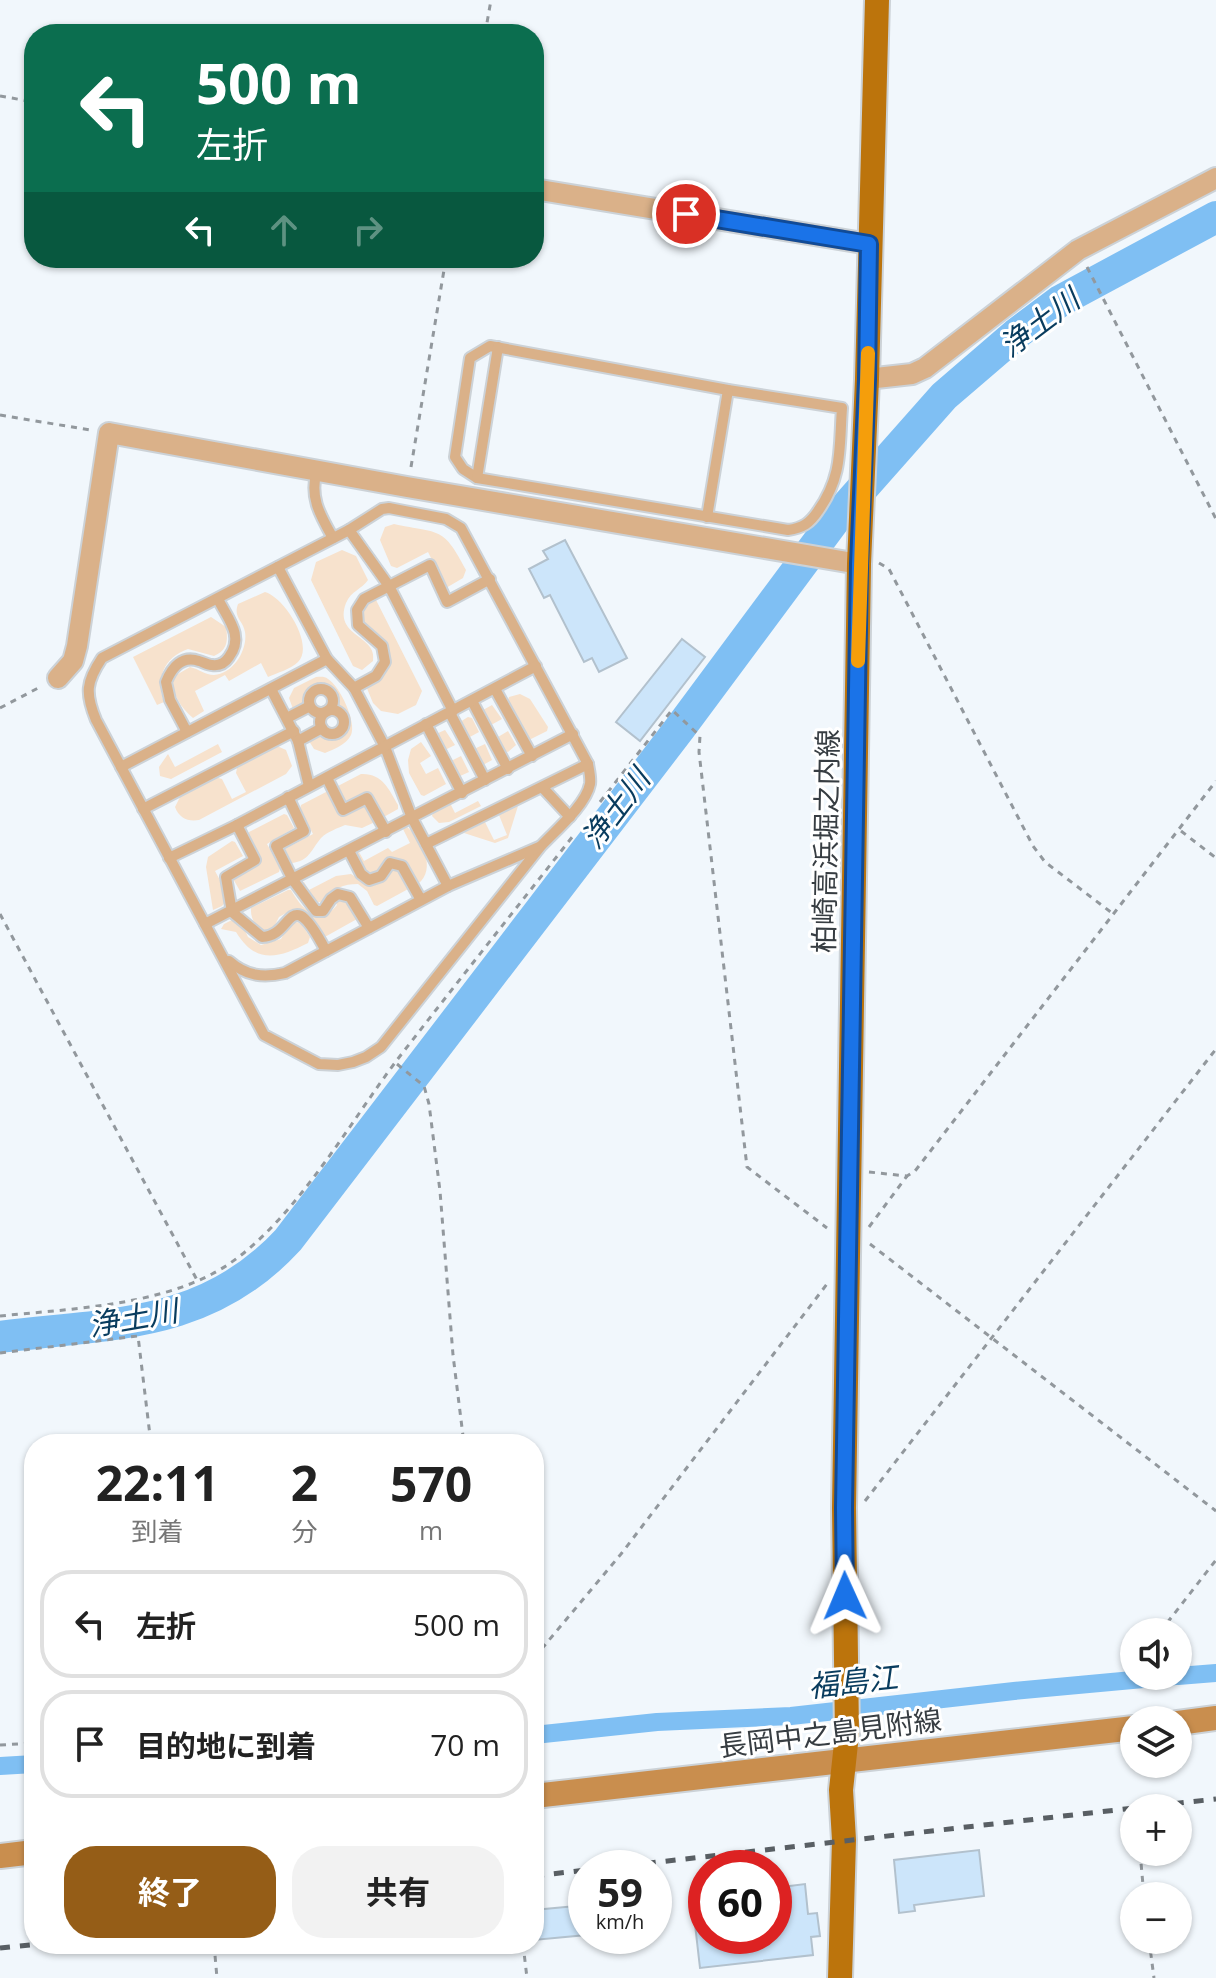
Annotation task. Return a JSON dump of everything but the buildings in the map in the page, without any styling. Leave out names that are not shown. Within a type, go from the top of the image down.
[{"type":"main road","name":"柏崎高浜堀之内線","points":[[844,1761],[847,1684],[844,1508],[859,564],[877,0]]},
{"type":"main road","points":[[1192,1721],[1216,1718]]},
{"type":"main road","name":"長岡中之島見附線","points":[[544,1795],[1120,1729]]},
{"type":"main road","points":[[840,1978],[844,1840],[841,1790],[844,1761]]},
{"type":"main road","points":[[0,1856],[24,1853]]},
{"type":"street","points":[[867,379],[912,374],[925,368],[1078,250],[1216,178]]},
{"type":"street","points":[[544,191],[869,244]]},
{"type":"street","points":[[58,678],[73,661],[79,636],[109,433],[859,564]]},
{"type":"lane","points":[[842,408],[837,476],[828,497],[807,525],[788,530],[477,478],[463,469],[455,457],[470,358],[490,346],[728,390],[866,411]]},
{"type":"lane","points":[[477,478],[498,347]]},
{"type":"lane","points":[[707,517],[728,390]]},
{"type":"lane","points":[[317,470],[316,507],[333,538]]},
{"type":"lane","points":[[389,508],[446,519],[461,528],[573,734],[588,764],[590,783],[570,817],[541,846],[381,1047],[366,1057],[338,1065],[319,1064],[264,1035],[91,708],[88,683],[102,658],[333,538],[382,509],[389,508]]},
{"type":"lane","points":[[349,530],[389,586],[485,780]]},
{"type":"lane","points":[[354,688],[376,676],[385,662],[382,646],[358,625],[357,610],[364,599],[430,565],[447,602],[490,579]]},
{"type":"lane","points":[[278,567],[327,659],[354,688],[385,747],[412,818],[448,886]]},
{"type":"lane","points":[[187,732],[170,700],[166,682],[182,660],[212,665],[225,662],[234,649],[236,633],[218,599]]},
{"type":"lane","points":[[121,767],[327,659]]},
{"type":"lane","points":[[169,858],[536,666]]},
{"type":"lane","points":[[271,689],[296,736],[309,786]]},
{"type":"lane","points":[[310,706],[313,692],[322,689],[331,694],[333,704],[327,712],[321,719],[322,728],[329,734],[339,732],[344,724],[341,714],[332,710],[327,712],[318,713],[310,706]]},
{"type":"lane","points":[[495,689],[532,756]]},
{"type":"lane","points":[[472,701],[508,769]]},
{"type":"lane","points":[[287,718],[310,706]]},
{"type":"lane","points":[[426,724],[462,793]]},
{"type":"lane","points":[[143,809],[296,736],[322,728]]},
{"type":"lane","points":[[205,924],[573,734]]},
{"type":"lane","points":[[426,844],[588,764]]},
{"type":"lane","points":[[327,778],[343,810],[367,798],[386,832]]},
{"type":"lane","points":[[543,788],[570,817]]},
{"type":"lane","points":[[288,797],[304,831],[276,846],[293,880],[316,911],[323,911],[338,894],[350,897],[369,928]]},
{"type":"lane","points":[[237,825],[255,860],[226,877],[232,912],[262,937],[273,936],[292,916],[306,918],[326,951]]},
{"type":"lane","points":[[224,956],[248,974],[272,976],[285,973],[448,886],[541,846]]},
{"type":"lane","points":[[349,851],[361,874],[369,880],[381,876],[390,863],[402,866],[421,900]]},
{"type":"path","points":[[487,24],[491,0]]},
{"type":"path","points":[[0,96],[24,100]]},
{"type":"path","points":[[1078,250],[1216,519]]},
{"type":"path","points":[[407,487],[444,268]]},
{"type":"path","points":[[0,415],[109,433]]},
{"type":"path","points":[[859,564],[876,561],[889,569],[1033,846],[1045,862],[1113,914]]},
{"type":"path","points":[[0,708],[58,678]]},
{"type":"path","points":[[676,715],[700,736],[699,752],[747,1167],[848,1245]]},
{"type":"path","points":[[1216,781],[862,1237],[1216,1511]]},
{"type":"path","points":[[1179,830],[1216,858]]},
{"type":"path","points":[[0,914],[198,1281]]},
{"type":"path","points":[[844,1508],[864,1503],[1216,1049]]},
{"type":"path","points":[[397,1064],[424,1086],[429,1104],[463,1434]]},
{"type":"path","points":[[850,1167],[907,1176]]},
{"type":"path","points":[[544,1646],[621,1554],[825,1285],[848,1273]]},
{"type":"path","points":[[0,1353],[138,1336],[150,1434]]},
{"type":"path","points":[[1171,1618],[1216,1560]]},
{"type":"path","points":[[0,1745],[24,1744]]},
{"type":"path","points":[[215,1954],[217,1978]]},
{"type":"path","points":[[524,1954],[527,1978]]},
{"type":"path","points":[[1151,1954],[1154,1978]]},
{"type":"shaded area","points":[[394,524],[431,531],[446,539],[466,570],[463,578],[446,588],[428,552],[397,568],[391,566],[380,540],[385,527]]},
{"type":"shaded area","points":[[342,550],[356,556],[368,580],[348,599],[344,614],[345,623],[373,652],[373,661],[362,670],[353,666],[311,580],[316,562]]},
{"type":"shaded area","points":[[265,592],[281,603],[295,622],[303,645],[298,662],[268,677],[261,663],[229,681],[225,675],[195,691],[204,711],[193,718],[178,700],[173,677],[190,667],[214,675],[233,666],[242,653],[245,639],[244,628],[237,616],[238,604]]},
{"type":"shaded area","points":[[375,598],[422,691],[416,705],[398,714],[381,711],[373,703],[366,686],[389,660],[383,641],[361,621],[362,605]]},
{"type":"shaded area","points":[[211,617],[226,627],[224,648],[214,656],[188,649],[173,657],[161,677],[164,702],[157,705],[133,657]]},
{"type":"shaded area","points":[[316,677],[327,678],[338,689],[352,722],[349,738],[325,753],[314,749],[309,741],[321,734],[335,740],[344,733],[348,724],[345,715],[336,707],[334,692],[320,683],[308,690],[305,703],[293,709],[289,698],[294,688]]},
{"type":"shaded area","points":[[520,694],[530,699],[548,727],[547,731],[531,739],[527,738],[507,703],[509,697]]},
{"type":"shaded area","points":[[492,705],[502,719],[491,725],[498,737],[508,731],[516,745],[508,752],[504,751],[483,714],[483,710]]},
{"type":"shaded area","points":[[472,718],[479,732],[468,738],[474,749],[485,744],[492,760],[483,765],[480,764],[460,722]]},
{"type":"shaded area","points":[[445,730],[455,745],[445,750],[451,761],[461,756],[469,772],[458,777],[436,734]]},
{"type":"shaded area","points":[[421,742],[431,756],[420,763],[426,774],[438,768],[446,784],[424,796],[409,773],[408,760],[411,749]]},
{"type":"shaded area","points":[[218,744],[222,752],[171,779],[160,776],[159,767],[168,754],[175,767]]},
{"type":"shaded area","points":[[277,746],[286,750],[292,766],[286,774],[199,820],[179,814],[175,807],[180,797],[215,777],[222,779],[232,799],[246,792],[236,773],[237,768]]},
{"type":"shaded area","points":[[361,774],[380,779],[398,809],[382,818],[369,792],[345,804],[336,787]]},
{"type":"shaded area","points":[[328,791],[342,817],[365,805],[375,822],[362,828],[345,825],[333,830],[321,838],[306,857],[292,863],[285,849],[313,834],[300,809],[301,805]]},
{"type":"shaded area","points":[[478,801],[481,806],[449,822],[439,823],[432,816],[433,812],[450,803],[455,813]]},
{"type":"shaded area","points":[[518,806],[508,838],[495,843],[464,833],[485,822],[494,840],[507,835],[499,815]]},
{"type":"shaded area","points":[[284,814],[294,828],[267,844],[280,868],[279,872],[240,891],[232,877],[261,861],[248,836],[249,832]]},
{"type":"shaded area","points":[[407,827],[418,839],[425,855],[424,878],[418,884],[403,862],[393,859],[387,860],[374,875],[367,874],[355,854],[359,852],[364,861],[388,848],[392,852],[410,843],[403,829]]},
{"type":"shaded area","points":[[232,841],[243,856],[215,871],[229,897],[222,906],[213,910],[206,867],[208,857]]},
{"type":"shaded area","points":[[391,868],[398,868],[410,888],[377,906],[358,884],[339,888],[324,901],[315,903],[302,883],[309,890],[336,876],[351,874],[364,882],[377,884]]},
{"type":"shaded area","points":[[288,890],[305,909],[317,915],[330,912],[337,905],[334,901],[345,898],[357,919],[323,938],[308,916],[293,909],[279,917],[272,931],[259,928],[252,917],[251,908]]},
{"type":"shaded area","points":[[239,918],[248,937],[261,945],[281,939],[288,926],[297,922],[310,937],[308,943],[287,952],[269,956],[260,954],[244,943],[236,932],[221,929]]},
{"type":"waterway","name":"浄土川","points":[[0,1337],[154,1317],[224,1291],[257,1269],[288,1240],[680,728],[836,518],[944,396],[1060,301],[1216,217]]},
{"type":"waterway","name":"福島江","points":[[1192,1675],[1216,1673]]},
{"type":"waterway","name":"福島江","points":[[544,1734],[657,1722],[791,1716],[1120,1681]]},
{"type":"waterway","name":"福島江","points":[[0,1766],[24,1765]]},
{"type":"railway","points":[[1192,1802],[1216,1799]]},
{"type":"railway","points":[[672,1860],[1120,1810]]},
{"type":"railway","points":[[544,1875],[568,1872]]},
{"type":"railway","points":[[0,1948],[24,1946]]},
{"type":"slow traffic","points":[[858,661],[868,353]]},
{"type":"route","points":[[686,214],[869,244],[859,564],[845,1596]]}]
